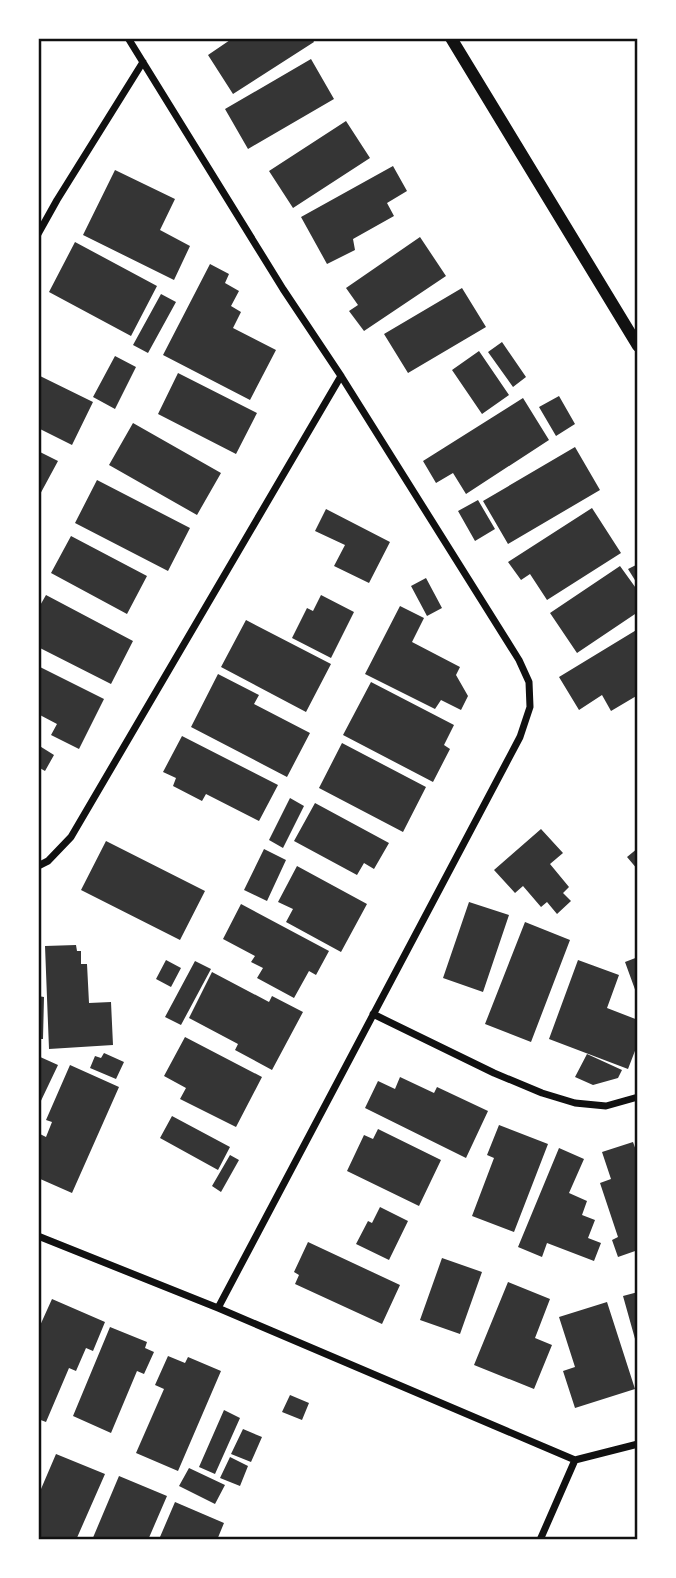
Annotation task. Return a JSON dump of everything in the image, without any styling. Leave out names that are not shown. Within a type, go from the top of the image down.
[{"type":"street","points":[[128,38],[283,289],[341,376],[519,660],[529,682],[530,707],[520,737],[218,1308]]},
{"type":"street","points":[[451,38],[638,346]]},
{"type":"street","points":[[38,234],[143,62]]},
{"type":"street","points":[[38,866],[48,861],[71,837],[341,376]]},
{"type":"street","points":[[373,1014],[494,1073],[564,1100],[606,1106],[638,1097]]},
{"type":"street","points":[[38,1236],[218,1308],[575,1460],[638,1444]]},
{"type":"street","points":[[540,1539],[575,1460]]},
{"type":"building","points":[[233,38],[312,38],[314,42],[233,94],[208,55]]},
{"type":"building","points":[[311,59],[334,99],[248,149],[225,109]]},
{"type":"building","points":[[346,121],[370,158],[293,208],[269,171]]},
{"type":"building","points":[[393,166],[407,191],[387,203],[394,216],[353,239],[355,250],[327,264],[301,217]]},
{"type":"building","points":[[115,170],[175,199],[160,230],[190,246],[174,280],[83,235]]},
{"type":"building","points":[[420,237],[446,276],[364,331],[349,311],[358,305],[346,288]]},
{"type":"building","points":[[75,242],[157,286],[131,336],[49,292]]},
{"type":"building","points":[[210,264],[229,274],[225,283],[239,291],[231,306],[241,312],[233,328],[276,350],[250,400],[163,355]]},
{"type":"building","points":[[462,288],[486,327],[408,373],[384,334]]},
{"type":"building","points":[[161,294],[176,302],[148,353],[133,345]]},
{"type":"building","points":[[502,342],[526,377],[513,387],[488,352]]},
{"type":"building","points":[[479,351],[509,395],[482,414],[452,370]]},
{"type":"building","points":[[115,356],[136,367],[115,409],[93,397]]},
{"type":"building","points":[[178,373],[257,413],[236,454],[158,414]]},
{"type":"building","points":[[38,375],[93,402],[72,445],[38,428]]},
{"type":"building","points":[[559,396],[575,424],[556,436],[539,407]]},
{"type":"building","points":[[523,398],[549,440],[466,494],[453,473],[436,483],[423,461]]},
{"type":"building","points":[[133,423],[221,473],[197,515],[109,465]]},
{"type":"building","points":[[575,447],[600,490],[508,544],[483,501]]},
{"type":"building","points":[[38,451],[58,461],[38,498]]},
{"type":"building","points":[[97,480],[190,528],[168,571],[75,523]]},
{"type":"building","points":[[478,500],[495,529],[475,541],[458,511]]},
{"type":"building","points":[[592,508],[621,553],[547,600],[530,574],[521,580],[508,562]]},
{"type":"building","points":[[326,509],[390,542],[369,583],[334,566],[345,545],[315,531]]},
{"type":"building","points":[[71,536],[147,576],[127,614],[51,573]]},
{"type":"building","points":[[638,564],[638,585],[628,569]]},
{"type":"building","points":[[620,566],[638,591],[638,612],[577,653],[550,613]]},
{"type":"building","points":[[426,578],[442,608],[427,616],[411,586]]},
{"type":"building","points":[[46,595],[133,641],[111,684],[38,647],[38,609]]},
{"type":"building","points":[[321,595],[354,612],[331,658],[292,638],[307,608],[313,611]]},
{"type":"building","points":[[400,606],[424,618],[412,642],[460,667],[456,675],[468,696],[461,710],[441,700],[435,709],[365,674]]},
{"type":"building","points":[[246,620],[331,664],[306,712],[221,667]]},
{"type":"building","points":[[638,629],[638,695],[611,711],[602,695],[579,710],[559,677]]},
{"type":"building","points":[[38,666],[104,699],[79,749],[51,735],[57,724],[38,714]]},
{"type":"building","points":[[218,674],[259,695],[254,704],[310,733],[287,777],[191,727]]},
{"type":"building","points":[[371,682],[454,725],[444,745],[450,749],[433,782],[343,735]]},
{"type":"building","points":[[182,736],[278,785],[259,821],[206,794],[202,801],[173,786],[176,778],[163,772]]},
{"type":"building","points":[[342,743],[426,787],[403,832],[319,788]]},
{"type":"building","points":[[38,745],[54,755],[45,771],[38,767]]},
{"type":"building","points":[[290,798],[304,806],[283,848],[269,840]]},
{"type":"building","points":[[315,803],[389,843],[374,869],[364,863],[357,875],[294,841]]},
{"type":"building","points":[[541,829],[563,853],[550,864],[569,887],[563,893],[571,901],[557,914],[547,902],[541,907],[523,886],[515,893],[494,870]]},
{"type":"building","points":[[106,841],[205,891],[180,940],[81,890]]},
{"type":"building","points":[[638,848],[638,870],[627,857]]},
{"type":"building","points":[[264,849],[286,860],[267,901],[244,890]]},
{"type":"building","points":[[297,866],[367,904],[341,952],[286,922],[293,909],[278,902]]},
{"type":"building","points":[[469,902],[509,915],[483,992],[443,978]]},
{"type":"building","points":[[241,904],[329,951],[316,975],[309,971],[294,998],[257,978],[263,968],[251,962],[255,956],[223,939]]},
{"type":"building","points":[[525,922],[570,940],[531,1042],[485,1024]]},
{"type":"building","points":[[76,945],[77,951],[81,951],[81,964],[87,964],[89,1003],[111,1002],[113,1045],[49,1049],[45,946]]},
{"type":"building","points":[[638,957],[638,995],[637,995],[625,962]]},
{"type":"building","points":[[166,960],[181,968],[171,987],[156,979]]},
{"type":"building","points":[[578,960],[619,975],[607,1008],[638,1020],[638,1043],[628,1069],[549,1039]]},
{"type":"building","points":[[195,961],[211,969],[181,1025],[165,1017]]},
{"type":"building","points":[[212,972],[269,1002],[272,996],[303,1012],[272,1070],[235,1050],[238,1044],[189,1018]]},
{"type":"building","points":[[38,996],[44,997],[43,1039],[38,1039]]},
{"type":"building","points":[[185,1037],[262,1077],[236,1127],[180,1099],[186,1088],[164,1076]]},
{"type":"building","points":[[104,1053],[124,1062],[116,1079],[90,1068],[95,1056],[101,1058]]},
{"type":"building","points":[[587,1054],[622,1070],[618,1078],[593,1085],[575,1077]]},
{"type":"building","points":[[38,1056],[58,1065],[38,1107]]},
{"type":"building","points":[[70,1065],[119,1087],[72,1193],[38,1178],[38,1138],[40,1134],[46,1137],[52,1122],[46,1120]]},
{"type":"building","points":[[400,1077],[434,1093],[437,1087],[488,1111],[466,1158],[365,1108],[378,1081],[395,1089]]},
{"type":"building","points":[[172,1116],[230,1147],[218,1170],[160,1138]]},
{"type":"building","points":[[499,1125],[548,1144],[514,1232],[472,1216],[494,1158],[487,1155]]},
{"type":"building","points":[[378,1129],[441,1160],[419,1206],[347,1171],[364,1135],[373,1139]]},
{"type":"building","points":[[633,1142],[638,1156],[638,1250],[618,1257],[612,1240],[618,1237],[600,1183],[611,1179],[602,1152]]},
{"type":"building","points":[[559,1148],[584,1159],[569,1193],[587,1201],[582,1215],[595,1220],[588,1238],[601,1243],[594,1261],[547,1243],[542,1257],[518,1247]]},
{"type":"building","points":[[230,1155],[239,1160],[221,1192],[212,1186]]},
{"type":"building","points":[[380,1207],[408,1221],[389,1260],[356,1244],[368,1221],[372,1223]]},
{"type":"building","points":[[308,1242],[400,1285],[382,1324],[295,1284],[299,1275],[294,1272]]},
{"type":"building","points":[[442,1258],[482,1272],[460,1334],[420,1320]]},
{"type":"building","points":[[508,1282],[550,1299],[535,1338],[552,1345],[534,1389],[474,1365]]},
{"type":"building","points":[[638,1292],[638,1346],[637,1346],[623,1296]]},
{"type":"building","points":[[52,1299],[105,1322],[93,1351],[86,1348],[76,1371],[69,1368],[46,1422],[38,1419],[38,1330]]},
{"type":"building","points":[[607,1302],[635,1389],[575,1408],[563,1371],[575,1367],[559,1317]]},
{"type":"building","points":[[110,1327],[147,1342],[145,1348],[154,1352],[144,1374],[137,1371],[111,1433],[73,1416]]},
{"type":"building","points":[[168,1356],[185,1363],[188,1357],[221,1371],[178,1471],[136,1453],[164,1389],[155,1385]]},
{"type":"building","points":[[290,1395],[309,1403],[302,1420],[282,1412]]},
{"type":"building","points":[[224,1410],[240,1418],[215,1474],[199,1467]]},
{"type":"building","points":[[243,1429],[262,1437],[251,1462],[231,1454]]},
{"type":"building","points":[[56,1454],[105,1474],[76,1540],[38,1540],[38,1496]]},
{"type":"building","points":[[230,1457],[248,1466],[240,1486],[220,1478]]},
{"type":"building","points":[[189,1468],[225,1485],[215,1504],[179,1486]]},
{"type":"building","points":[[119,1476],[167,1496],[148,1540],[92,1540]]},
{"type":"building","points":[[175,1502],[224,1523],[217,1540],[166,1540],[160,1537]]}]
